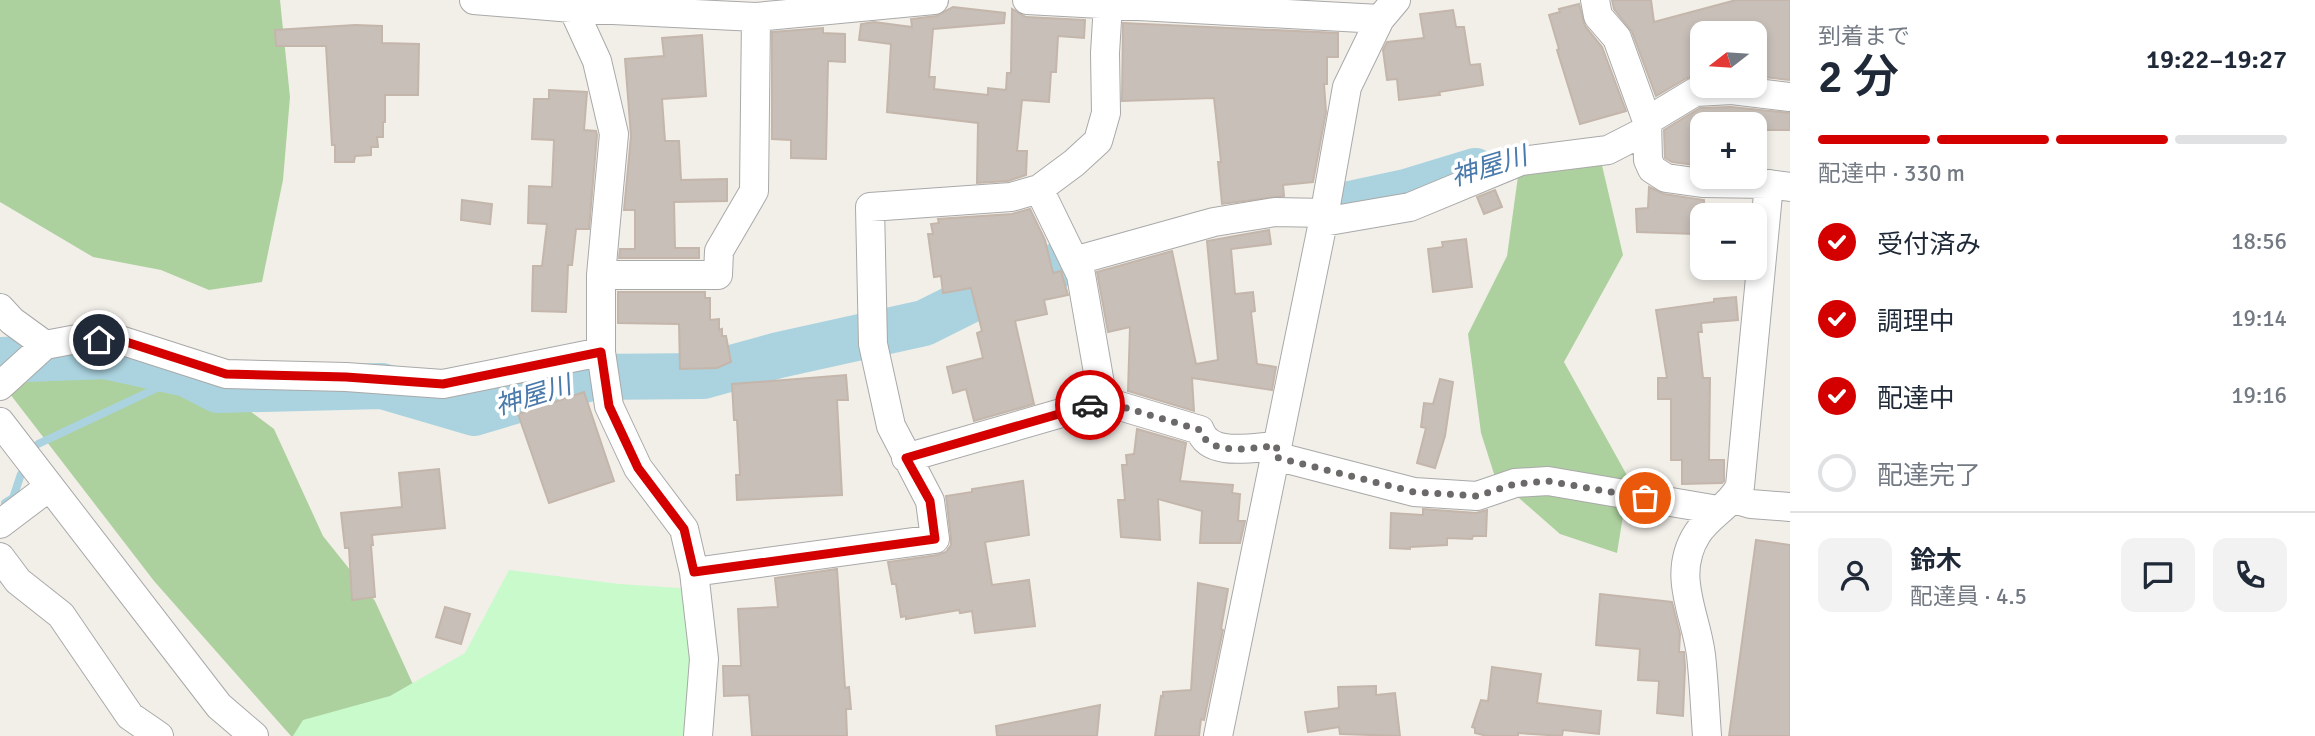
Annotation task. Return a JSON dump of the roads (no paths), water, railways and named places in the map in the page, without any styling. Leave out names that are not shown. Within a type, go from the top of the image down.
[{"type":"street","points":[[474,0],[756,17],[934,0]]},
{"type":"street","points":[[1027,0],[1388,9],[1347,88],[1324,218],[1218,736]]},
{"type":"street","points":[[1595,0],[1598,16],[1617,38],[1647,125],[1648,160],[1652,169],[1666,178],[1702,183],[1780,186],[1740,486],[1697,533],[1688,555],[1685,594],[1701,652],[1707,736]]},
{"type":"street","points":[[570,4],[597,61],[614,134],[601,275],[601,352],[609,406],[638,468],[684,529],[694,572],[704,659],[698,736]]},
{"type":"street","points":[[694,572],[935,539],[930,501],[891,426],[873,344],[870,207],[1011,197],[1039,189],[1074,163],[1098,141],[1106,113],[1105,53],[1108,4]]},
{"type":"street","points":[[601,275],[718,275],[719,251],[754,191],[756,17]]},
{"type":"street","points":[[1074,261],[1214,222],[1275,212],[1324,218],[1410,206],[1521,161],[1608,150],[1695,92],[1732,90],[1790,97]]},
{"type":"street","points":[[1039,189],[1081,275],[1103,401]]},
{"type":"street","points":[[0,308],[36,354]]},
{"type":"street","points":[[0,386],[36,354],[77,339],[120,340],[226,374],[346,377],[443,384],[601,352]]},
{"type":"street","points":[[906,458],[1103,401],[1200,430],[1202,438],[1217,448],[1276,451],[1414,492],[1477,496],[1515,484],[1548,481],[1726,504],[1790,507]]},
{"type":"street","points":[[0,422],[219,706],[254,736]]},
{"type":"street","points":[[0,524],[49,487]]},
{"type":"street","points":[[0,558],[18,581],[61,615],[130,716],[159,736]]},
{"type":"waterway","name":"神屋川","points":[[1336,207],[1406,192],[1475,171]]},
{"type":"waterway","name":"神屋川","points":[[0,360],[105,356],[187,374],[218,390],[382,386],[474,413],[594,377],[703,376],[779,355],[924,323],[974,298],[1012,291],[1056,266]]},
{"type":"waterway","points":[[38,444],[187,374]]},
{"type":"waterway","points":[[5,503],[13,498],[21,474]]}]
